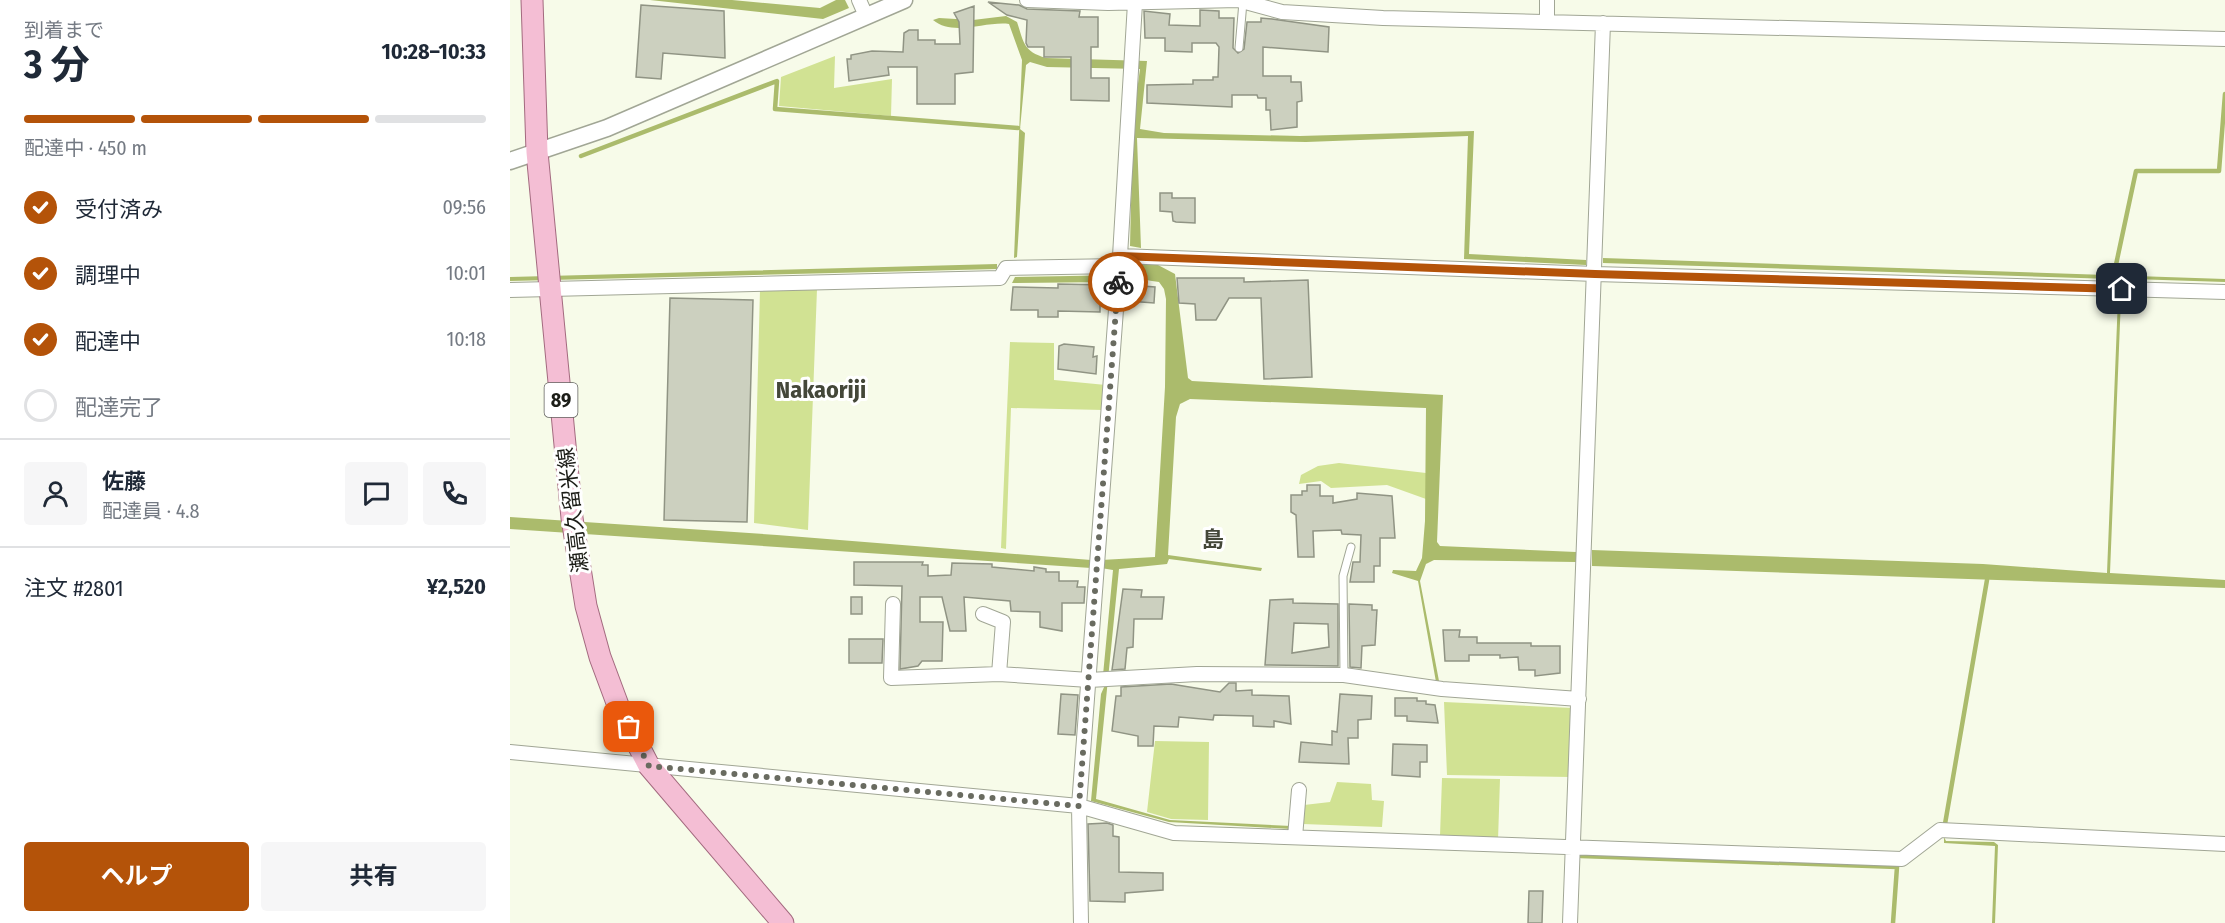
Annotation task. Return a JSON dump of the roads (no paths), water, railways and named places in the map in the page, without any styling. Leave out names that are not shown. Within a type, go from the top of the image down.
[{"type":"main road","name":"瀬高久留米線","points":[[532,0],[537,152],[573,528],[586,606],[600,657],[619,708],[649,766],[783,923]]},
{"type":"street","points":[[510,161],[627,119],[862,8],[904,0]]},
{"type":"street","points":[[1027,0],[1135,3],[1240,1],[1293,13],[1383,18],[2225,39]]},
{"type":"street","points":[[1547,0],[1547,21]]},
{"type":"street","points":[[1081,923],[1079,806],[1120,261],[1135,3]]},
{"type":"street","points":[[1570,923],[1603,23]]},
{"type":"street","points":[[510,290],[551,282],[1000,279],[1006,267],[1120,261],[2225,292]]},
{"type":"street","points":[[893,604],[891,678],[999,674],[1089,680],[1197,674],[1344,675],[1442,689],[1579,699]]},
{"type":"street","points":[[983,614],[1003,622],[999,674]]},
{"type":"street","points":[[510,752],[1079,806],[1174,833],[1902,860],[1940,830],[2225,844]]},
{"type":"street","points":[[1295,837],[1299,790]]},
{"type":"lane","points":[[1239,48],[1240,1]]},
{"type":"lane","points":[[1344,675],[1343,576],[1351,547]]},
{"type":"waterway","points":[[581,156],[777,81],[775,109],[1018,128]]},
{"type":"waterway","points":[[2114,274],[2136,171],[2219,171],[2225,94]]},
{"type":"waterway","points":[[1945,824],[1987,580]]},
{"type":"waterway","points":[[1581,856],[1897,867],[1893,923]]},
{"type":"district","name":"Nakaoriji","points":[[821,390]]},
{"type":"district","name":"島","points":[[1213,539]]}]
